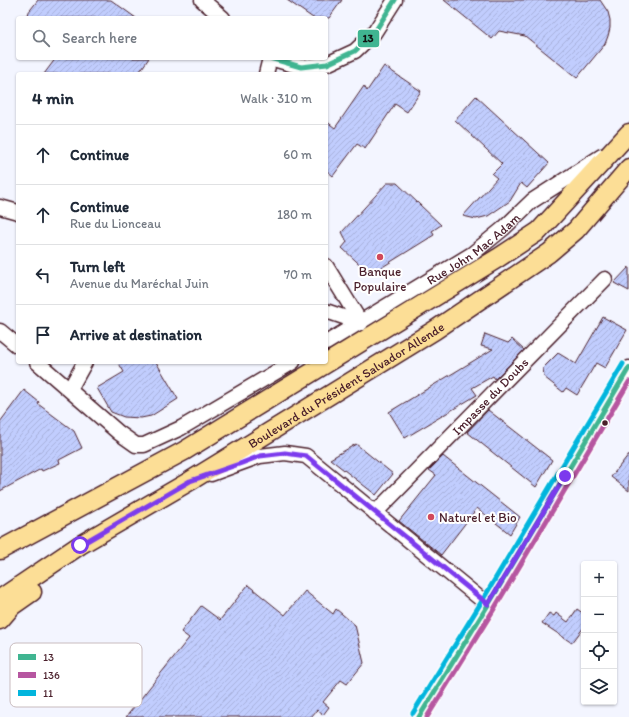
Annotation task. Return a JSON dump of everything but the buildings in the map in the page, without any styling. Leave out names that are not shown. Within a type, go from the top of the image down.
[{"type":"main road","name":"Boulevard du Président Salvador Allende","points":[[328,362],[539,231],[629,133]]},
{"type":"main road","name":"Boulevard du Président Salvador Allende","points":[[0,599],[80,545],[190,481],[435,330],[549,253],[576,230],[612,186],[629,168]]},
{"type":"main road","name":"Boulevard du Président Salvador Allende","points":[[0,550],[184,451],[325,364]]},
{"type":"main road","points":[[0,620],[12,606],[59,572],[80,545]]},
{"type":"street","points":[[202,0],[221,16]]},
{"type":"street","points":[[277,60],[301,67],[327,64],[355,51],[374,33],[395,0]]},
{"type":"street","points":[[266,72],[270,60]]},
{"type":"street","name":"Rue John Mac Adam","points":[[328,342],[472,254],[504,228],[532,201],[615,148]]},
{"type":"street","points":[[0,207],[16,211]]},
{"type":"street","points":[[328,269],[361,323]]},
{"type":"street","name":"Impasse du Doubs","points":[[375,513],[605,279]]},
{"type":"street","points":[[328,312],[361,323]]},
{"type":"street","points":[[0,331],[16,344]]},
{"type":"street","points":[[39,364],[119,433],[136,445],[144,445],[181,428],[290,364]]},
{"type":"street","points":[[70,389],[85,364]]},
{"type":"street","points":[[419,717],[629,368]]},
{"type":"street","points":[[190,481],[260,456],[285,453],[306,456],[488,604]]},
{"type":"transit line","name":"13","points":[[277,60],[301,67],[327,64],[355,51],[374,33],[395,0]]},
{"type":"transit line","name":"11","points":[[413,713],[482,601],[623,364]]},
{"type":"transit line","name":"13","points":[[419,717],[488,605],[629,368]]},
{"type":"transit line","name":"136","points":[[427,717],[494,609],[629,382]]},
{"type":"place","name":"Banque Populaire","points":[[380,257]]},
{"type":"place","name":"Naturel et Bio","points":[[431,517]]},
{"type":"route","points":[[80,545],[190,481],[260,456],[285,453],[306,456],[488,604],[565,476]]}]
